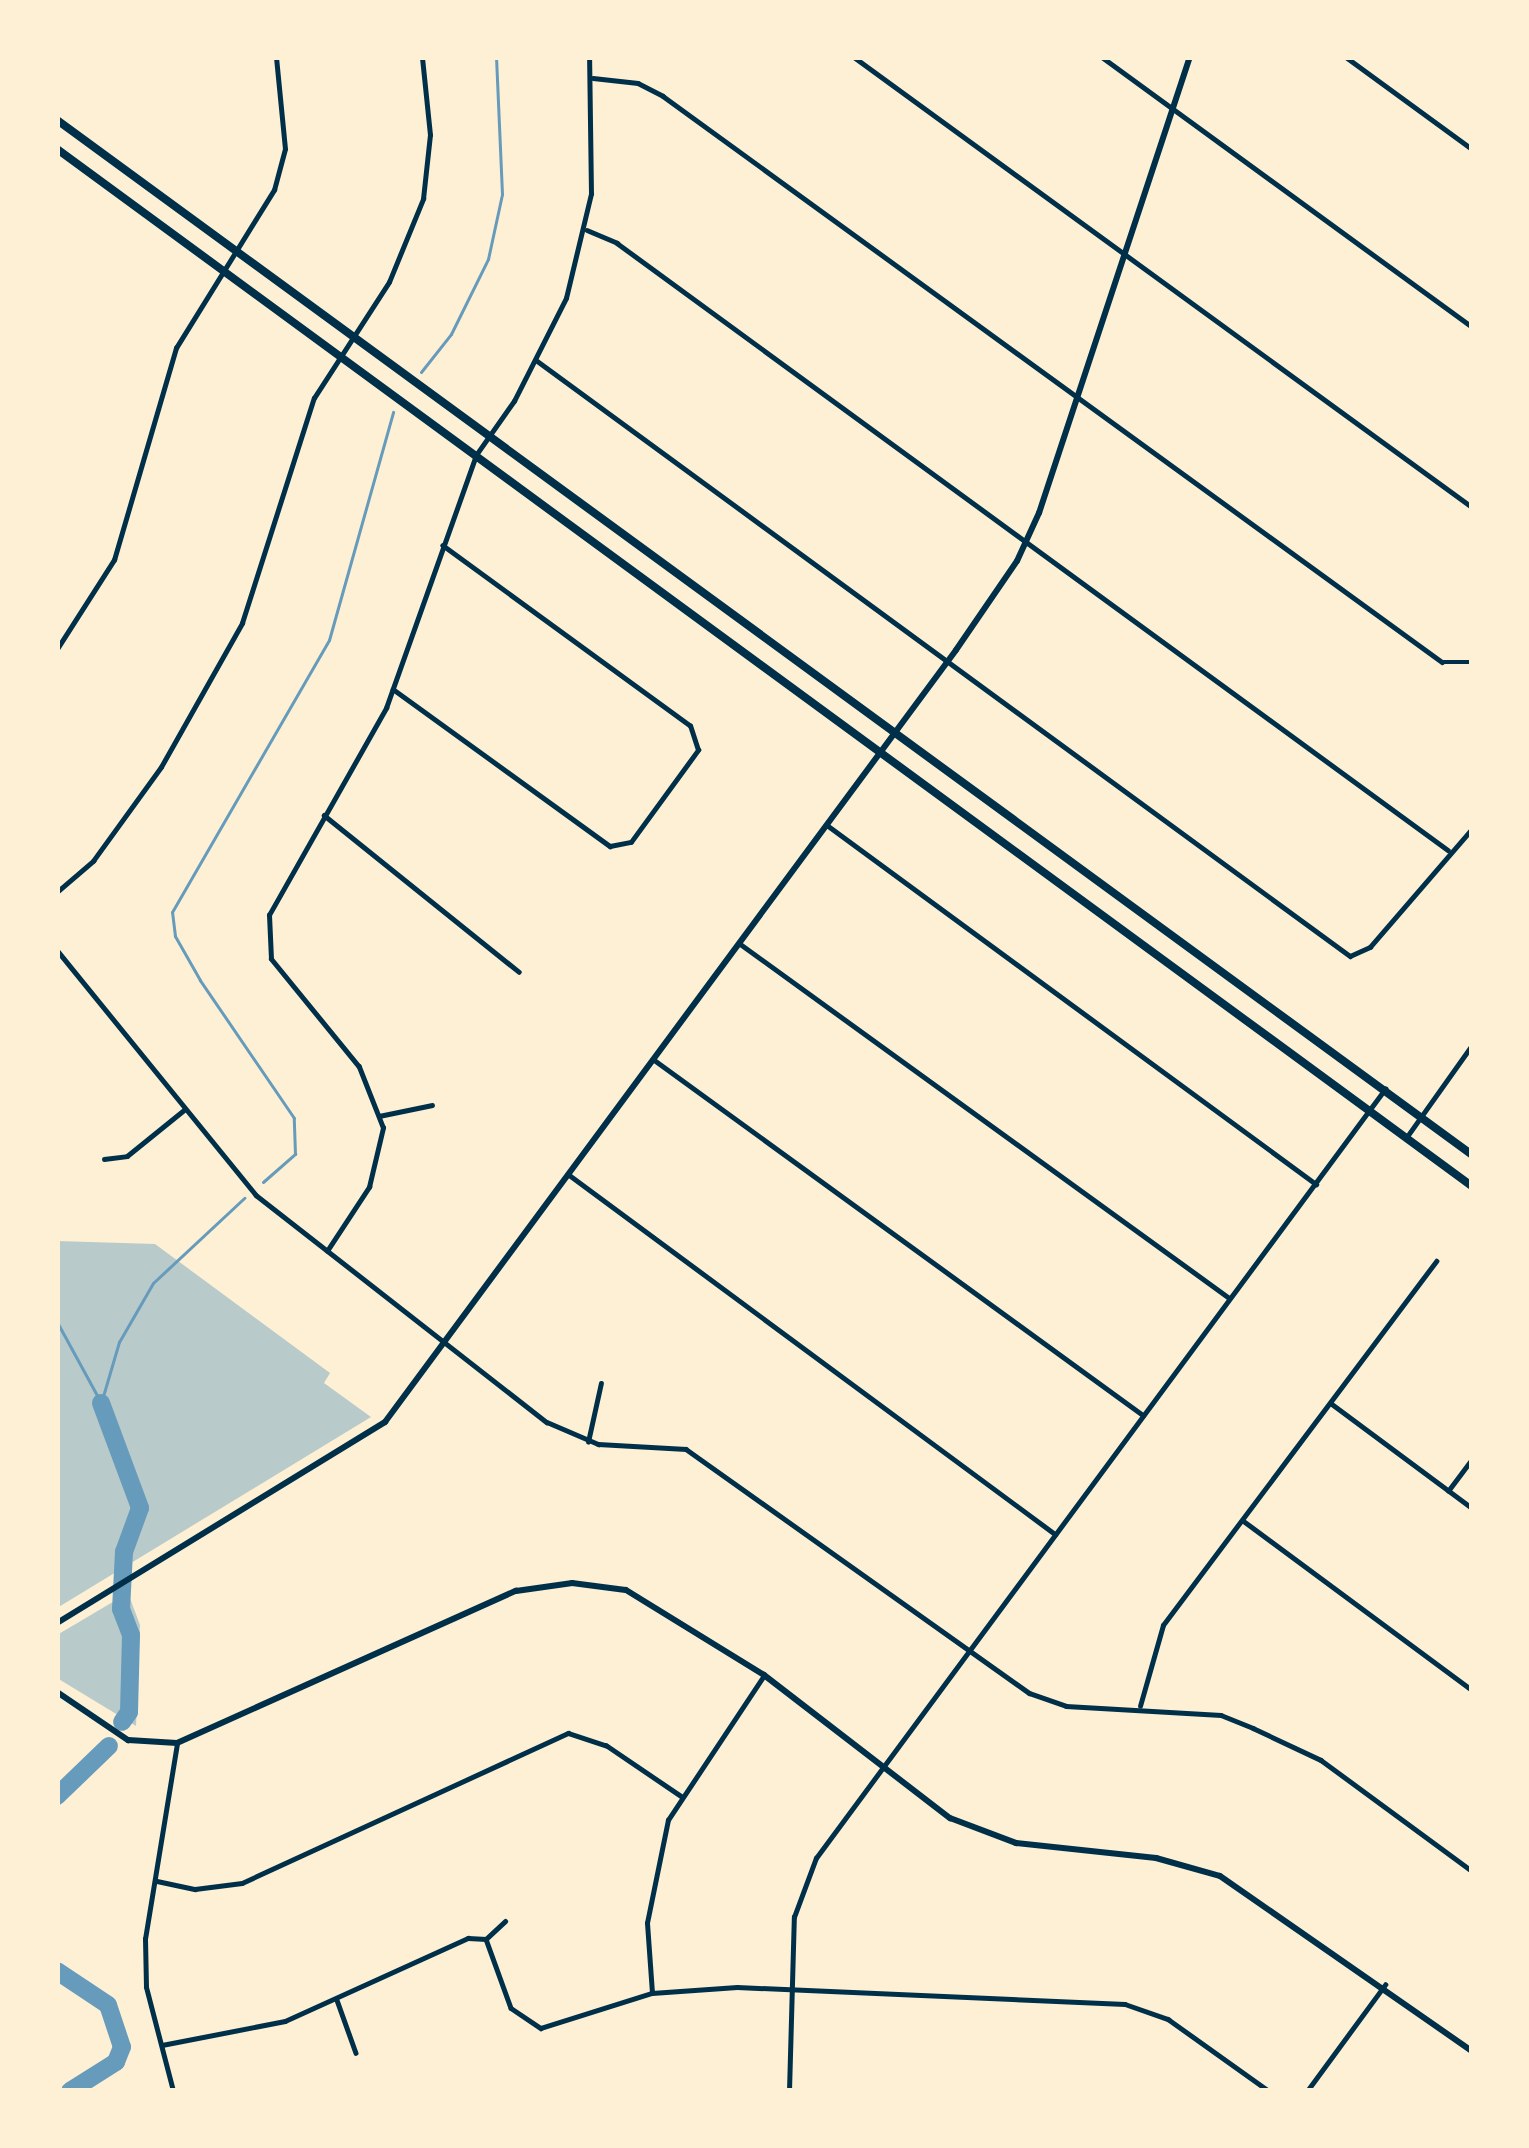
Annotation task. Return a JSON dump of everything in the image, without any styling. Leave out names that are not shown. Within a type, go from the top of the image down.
[{"type":"main road","points":[[57,120],[1472,1155]]},
{"type":"main road","points":[[57,149],[1472,1186]]},
{"type":"main road","points":[[122,196],[135,178]]},
{"type":"street","points":[[57,649],[114,560],[176,348],[236,254],[281,170],[286,129],[276,57]]},
{"type":"street","points":[[57,892],[124,820],[220,672],[314,398],[402,257],[423,199],[430,135],[422,57]]},
{"type":"street","points":[[326,1252],[377,1168],[379,1116],[359,1067],[267,944],[269,915],[393,689],[476,455],[536,360],[587,230],[589,57]]},
{"type":"street","points":[[854,57],[1472,507]]},
{"type":"street","points":[[1102,57],[1472,327]]},
{"type":"street","points":[[57,1623],[368,1436],[444,1342],[944,665],[1025,544],[1078,402],[1169,106],[1190,57]]},
{"type":"street","points":[[1346,57],[1472,149]]},
{"type":"street","points":[[592,78],[638,83],[664,97],[1442,662],[1472,662]]},
{"type":"street","points":[[587,230],[617,243],[1448,850]]},
{"type":"street","points":[[536,360],[944,665],[1350,956],[1370,947],[1448,850],[1472,829]]},
{"type":"street","points":[[393,689],[610,846],[631,842],[698,750],[690,726],[442,546]]},
{"type":"street","points":[[324,815],[519,972]]},
{"type":"street","points":[[826,825],[1316,1184]]},
{"type":"street","points":[[739,943],[1228,1297]]},
{"type":"street","points":[[57,950],[256,1195],[547,1422],[588,1442],[686,1449],[1048,1701],[1221,1715],[1304,1751],[1472,1871]]},
{"type":"street","points":[[1406,1138],[1472,1046]]},
{"type":"street","points":[[653,1060],[1143,1415]]},
{"type":"street","points":[[788,2091],[790,1987],[802,1884],[1384,1089]]},
{"type":"street","points":[[379,1116],[432,1105]]},
{"type":"street","points":[[104,1160],[127,1156],[186,1108]]},
{"type":"street","points":[[568,1174],[1055,1534]]},
{"type":"street","points":[[1140,1706],[1154,1642],[1436,1262]]},
{"type":"street","points":[[588,1442],[602,1383]]},
{"type":"street","points":[[1332,1403],[1472,1508]]},
{"type":"street","points":[[1448,1491],[1472,1459]]},
{"type":"street","points":[[1245,1522],[1472,1690]]},
{"type":"street","points":[[57,1691],[128,1740],[177,1743],[545,1585],[626,1589],[764,1676],[982,1835],[1156,1858],[1220,1876],[1385,1985],[1472,2050]]},
{"type":"street","points":[[652,1993],[652,1881],[681,1796],[764,1676]]},
{"type":"street","points":[[157,1881],[195,1889],[242,1883],[568,1733],[606,1745],[681,1796]]},
{"type":"street","points":[[173,2091],[146,1987],[177,1743]]},
{"type":"street","points":[[162,2045],[264,2026],[337,2000],[468,1938],[486,1939],[505,1921]]},
{"type":"street","points":[[486,1939],[511,2008],[541,2028],[652,1993],[790,1987],[1149,2009],[1269,2091]]},
{"type":"street","points":[[1306,2091],[1385,1985]]},
{"type":"street","points":[[337,2000],[356,2053]]},
{"type":"shaded area","points":[[57,1241],[155,1244],[330,1373],[324,1383],[371,1417],[57,1608]]},
{"type":"shaded area","points":[[128,1593],[140,1625],[136,1726],[57,1678],[57,1635]]},
{"type":"waterway","points":[[421,372],[451,334],[488,259],[502,194],[496,57]]},
{"type":"waterway","points":[[263,1182],[295,1154],[294,1118],[200,980],[175,936],[172,912],[329,640],[393,412]]},
{"type":"waterway","points":[[101,1403],[119,1342],[153,1283],[244,1198]]},
{"type":"waterway","points":[[57,1322],[99,1399]]},
{"type":"waterway","points":[[101,1403],[140,1508],[124,1552],[121,1609],[131,1635],[129,1712],[122,1722]]},
{"type":"waterway","points":[[57,1796],[109,1746]]},
{"type":"waterway","points":[[57,1971],[108,2005],[122,2047],[116,2062],[70,2091]]}]
